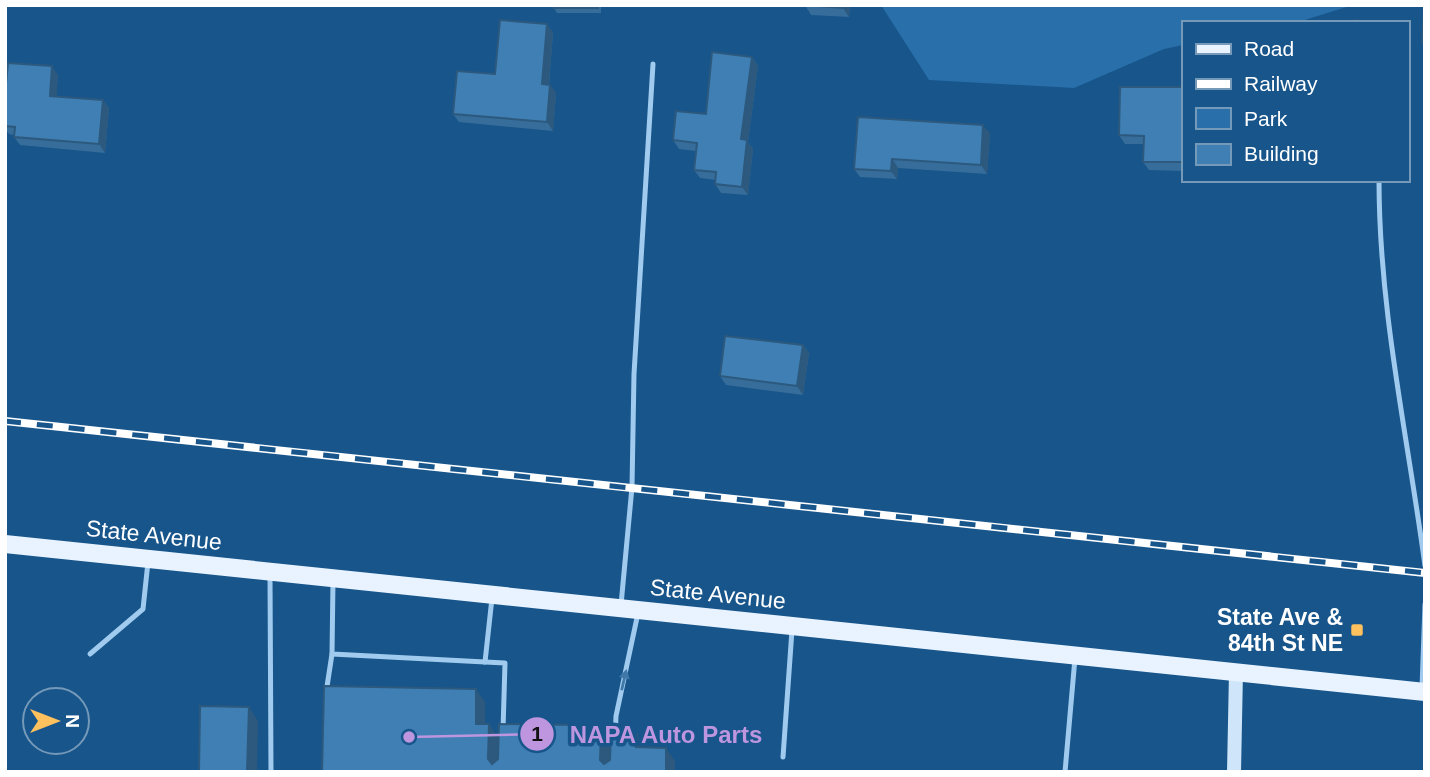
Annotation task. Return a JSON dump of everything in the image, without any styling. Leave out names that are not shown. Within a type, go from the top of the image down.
[{"type":"main road","name":"State Avenue","points":[[5,544],[1423,692]]},
{"type":"street","points":[[1234,772],[1236,672]]},
{"type":"lane","points":[[615,749],[615,716],[630,609],[634,374],[653,65]]},
{"type":"lane","points":[[1379,182],[1379,229],[1392,355],[1425,566]]},
{"type":"lane","points":[[90,654],[143,609],[148,559]]},
{"type":"lane","points":[[270,572],[271,772]]},
{"type":"lane","points":[[324,703],[332,654],[333,578]]},
{"type":"lane","points":[[485,662],[492,595]]},
{"type":"lane","points":[[1423,692],[1425,604]]},
{"type":"lane","points":[[783,757],[793,626]]},
{"type":"lane","points":[[332,654],[505,663],[503,745]]},
{"type":"lane","points":[[1065,772],[1075,655]]},
{"type":"green space","points":[[881,5],[1353,5],[1301,21],[1182,21],[1182,45],[1164,49],[1074,88],[929,80]]},
{"type":"building","points":[[554,5],[598,5],[598,8],[554,8]]},
{"type":"building","points":[[805,5],[843,5],[843,8]]},
{"type":"building","points":[[1425,5],[1425,44],[1422,43]]},
{"type":"building","points":[[500,20],[547,24],[542,84],[550,85],[547,122],[453,114],[457,71],[495,74]]},
{"type":"building","points":[[712,52],[752,57],[741,139],[747,140],[742,187],[715,184],[716,172],[694,170],[697,143],[673,140],[676,111],[706,114]]},
{"type":"building","points":[[8,63],[52,66],[50,96],[103,100],[99,144],[14,137],[15,127],[5,126]]},
{"type":"building","points":[[1120,87],[1182,87],[1182,162],[1143,162],[1144,136],[1119,135]]},
{"type":"building","points":[[858,117],[983,125],[981,165],[892,159],[891,171],[854,169]]},
{"type":"building","points":[[725,336],[803,345],[797,386],[720,376]]},
{"type":"building","points":[[324,686],[476,689],[476,724],[489,724],[488,759],[492,764],[498,759],[499,724],[578,725],[578,732],[601,733],[600,760],[604,764],[610,760],[611,733],[637,735],[636,747],[666,748],[666,772],[322,772]]},
{"type":"building","points":[[200,706],[249,707],[247,772],[199,772]]},
{"type":"railway","points":[[5,421],[1425,573]]},
{"type":"place","name":"State Ave & 84th St NE","points":[[1357,630]]},
{"type":"place","name":"NAPA Auto Parts","points":[[409,737]]}]
